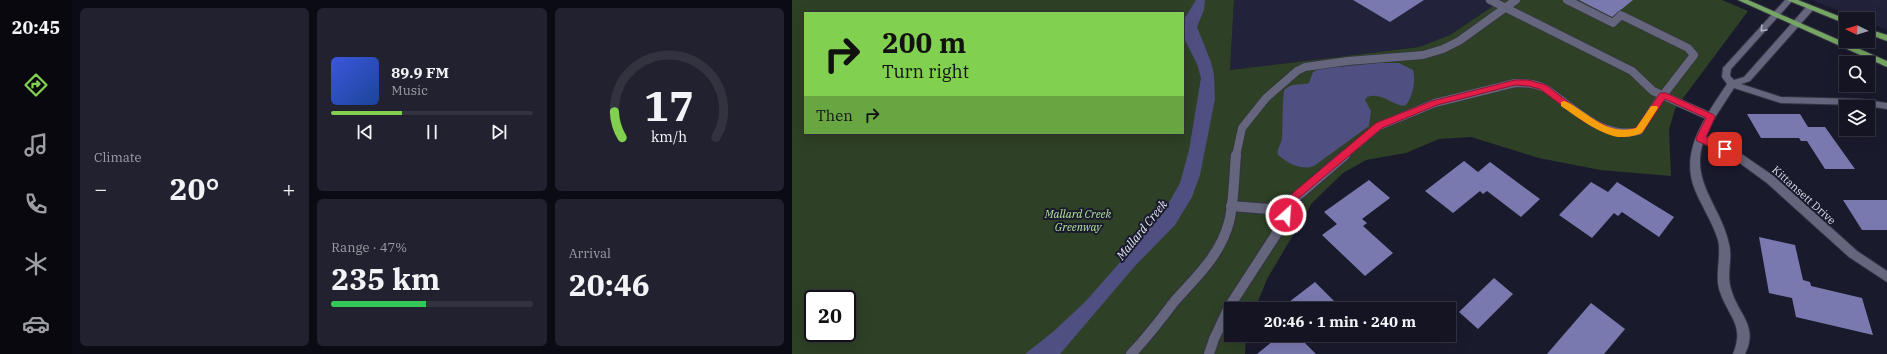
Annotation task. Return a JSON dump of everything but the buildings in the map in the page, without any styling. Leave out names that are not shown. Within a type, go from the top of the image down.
[{"type":"main road","points":[[1742,0],[1887,64]]},
{"type":"main road","points":[[1790,0],[1839,19]]},
{"type":"main road","points":[[1875,34],[1887,38]]},
{"type":"street","points":[[1790,0],[1727,68],[1726,77],[1732,84],[1781,100],[1860,102],[1887,106]]},
{"type":"street","points":[[1739,354],[1744,346],[1745,338],[1741,322],[1724,287],[1723,280],[1726,265],[1725,247],[1695,174],[1695,157],[1700,138],[1711,117],[1732,84],[1747,79],[1810,8]]},
{"type":"street","name":"Kittansett Drive","points":[[1700,138],[1740,158],[1771,180],[1847,249],[1887,278]]},
{"type":"lane","points":[[1490,0],[1522,17],[1542,24],[1632,70],[1647,86],[1711,117]]},
{"type":"lane","points":[[1130,354],[1145,341],[1174,302],[1204,271],[1226,232],[1231,206],[1236,155],[1242,128],[1257,107],[1297,71],[1314,65],[1434,52],[1459,42],[1516,0]]},
{"type":"lane","points":[[1209,354],[1215,337],[1228,312],[1277,233],[1289,207],[1297,195],[1375,128],[1435,103],[1508,84],[1528,83],[1543,87],[1573,111],[1613,132],[1623,134],[1639,131],[1663,95],[1694,56],[1690,50],[1621,15],[1613,23],[1567,0]]},
{"type":"lane","points":[[1231,206],[1269,210],[1289,207]]},
{"type":"shaded area","points":[[1196,0],[1205,0],[1204,10],[1197,27],[1211,62],[1214,75],[1215,99],[1200,175],[1192,197],[1175,225],[1135,266],[1060,354],[1025,354],[1054,331],[1086,301],[1163,213],[1180,183],[1189,150],[1201,78],[1197,64],[1184,38],[1184,19]]},
{"type":"shaded area","points":[[1234,0],[1502,0],[1450,35],[1419,47],[1230,70]]},
{"type":"shaded area","points":[[1812,0],[1887,0],[1887,30],[1875,25],[1875,12],[1842,12]]},
{"type":"shaded area","points":[[1378,63],[1399,63],[1413,70],[1413,88],[1406,105],[1398,105],[1378,96],[1367,97],[1365,100],[1371,111],[1369,126],[1314,166],[1305,168],[1300,167],[1286,161],[1278,155],[1282,137],[1283,103],[1284,91],[1286,88],[1292,85],[1309,83],[1313,72],[1319,69]]},
{"type":"green space","name":"Mallard Creek Greenway","points":[[792,0],[1234,0],[1230,70],[1419,47],[1450,35],[1502,0],[1722,0],[1748,11],[1675,109],[1669,130],[1671,176],[1600,170],[1539,158],[1471,137],[1439,139],[1406,153],[1366,160],[1343,173],[1312,203],[1267,279],[1258,302],[1224,302],[1224,342],[1246,342],[1245,354],[792,354]]},
{"type":"slow traffic","points":[[1564,104],[1582,117],[1618,134],[1632,134],[1639,131],[1645,124],[1654,108]]},
{"type":"route","points":[[1286,215],[1291,202],[1297,195],[1379,126],[1435,103],[1494,87],[1515,83],[1522,82],[1543,87],[1582,117],[1618,134],[1632,134],[1639,131],[1663,95],[1711,117],[1700,138],[1725,149]]},
{"type":"water label","name":"Mallard Creek","points":[[1142,230]]}]
